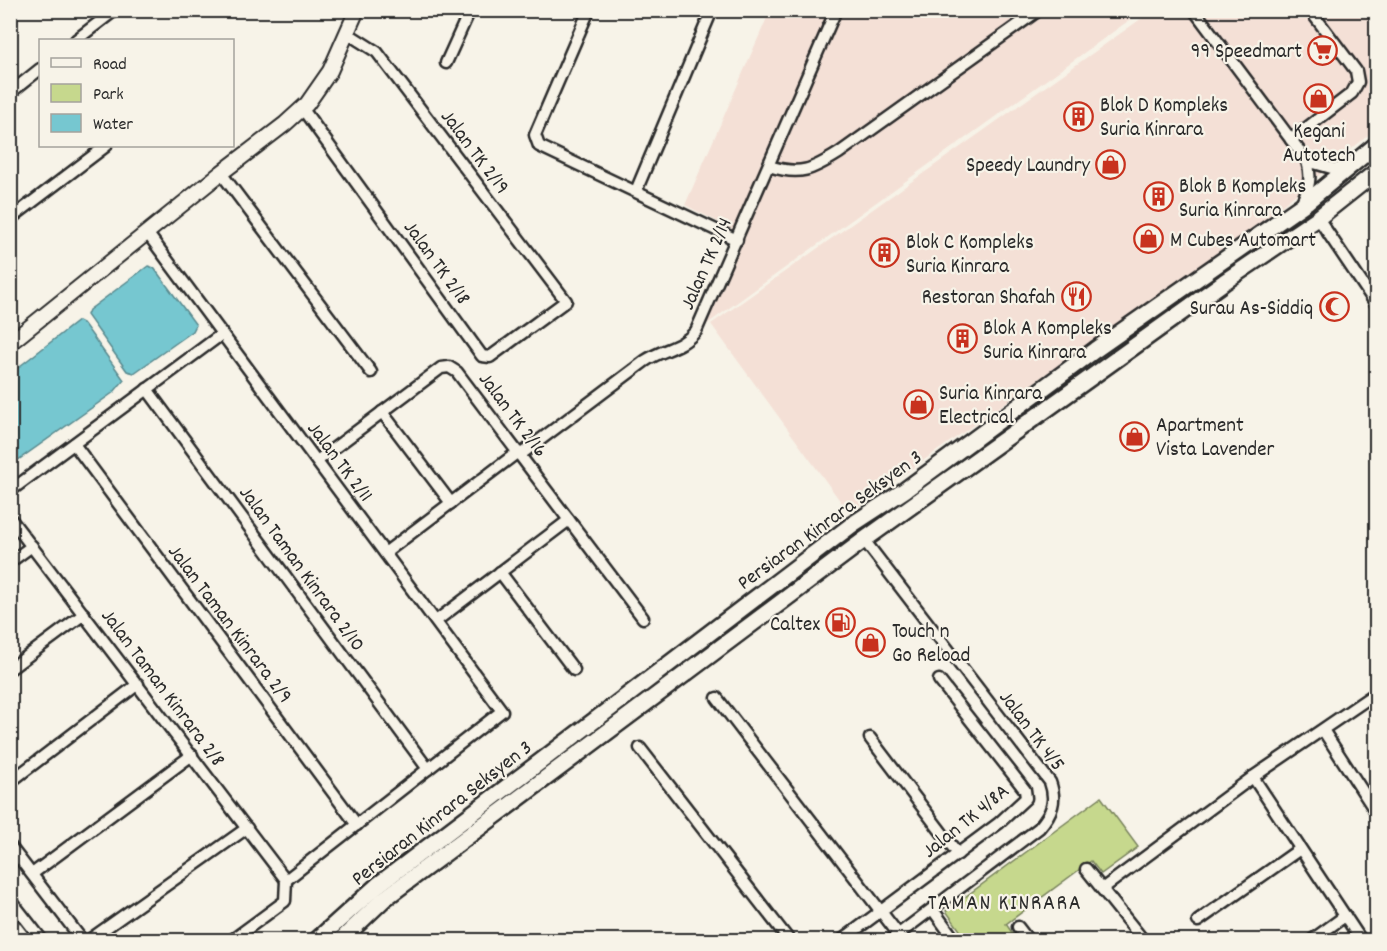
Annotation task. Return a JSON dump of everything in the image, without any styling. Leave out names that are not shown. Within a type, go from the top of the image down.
[{"type":"main road","name":"Persiaran Kinrara Seksyen 3","points":[[317,940],[378,885],[852,524],[905,490],[1095,350],[1296,210],[1354,166],[1377,145]]},
{"type":"main road","name":"Persiaran Kinrara Seksyen 3","points":[[341,940],[384,899],[864,540],[1224,282],[1318,218],[1377,172]]},
{"type":"main road","points":[[782,579],[838,543],[856,538],[864,540],[867,524],[905,490]]},
{"type":"street","points":[[77,39],[115,10]]},
{"type":"street","points":[[10,343],[302,108],[330,71],[357,10]]},
{"type":"street","points":[[446,63],[470,10]]},
{"type":"street","points":[[589,10],[535,135],[539,146],[737,240]]},
{"type":"street","points":[[636,191],[712,10]]},
{"type":"street","name":"Jalan TK 2/14","points":[[385,553],[654,355],[686,343],[696,331],[836,10]]},
{"type":"street","points":[[769,166],[788,172],[812,170],[1039,10]]},
{"type":"street","points":[[1194,10],[1307,161],[1311,173],[1310,186],[1296,210],[1318,218],[1377,304]]},
{"type":"street","points":[[1292,140],[1352,93],[1358,82],[1356,71],[1310,10]]},
{"type":"street","name":"Jalan TK 2/19","points":[[347,33],[377,52],[566,302]]},
{"type":"street","points":[[12,90],[39,70]]},
{"type":"street","name":"Jalan TK 2/18","points":[[302,108],[483,356],[490,357],[566,302]]},
{"type":"street","points":[[10,219],[105,147]]},
{"type":"street","points":[[1307,161],[1335,169],[1354,166]]},
{"type":"street","points":[[221,173],[371,372]]},
{"type":"street","points":[[1318,218],[1321,191]]},
{"type":"street","name":"Jalan TK 2/11","points":[[148,234],[502,711],[428,769]]},
{"type":"street","points":[[10,492],[222,334]]},
{"type":"street","name":"Jalan TK 2/16","points":[[316,461],[441,368],[449,367],[457,372],[643,618]]},
{"type":"street","name":"Jalan Taman Kinrara 2/10","points":[[147,389],[428,769]]},
{"type":"street","points":[[382,412],[451,503]]},
{"type":"street","name":"Jalan Taman Kinrara 2/9","points":[[74,444],[357,825]]},
{"type":"street","name":"Jalan Taman Kinrara 2/8","points":[[10,518],[286,880]]},
{"type":"street","points":[[435,621],[569,520]]},
{"type":"street","name":"Jalan TK 4/5","points":[[864,540],[1050,782],[1054,793],[1054,805],[1040,828],[895,938]]},
{"type":"street","points":[[10,562],[32,546]]},
{"type":"street","points":[[500,572],[574,670]]},
{"type":"street","points":[[10,669],[84,614]]},
{"type":"street","name":"Jalan TK 4/8A","points":[[842,940],[999,823],[1026,798],[1025,790],[939,680]]},
{"type":"street","points":[[10,782],[138,684]]},
{"type":"street","points":[[1102,889],[1253,777],[1377,693]]},
{"type":"street","points":[[717,698],[881,912],[895,938]]},
{"type":"street","points":[[1323,730],[1377,812]]},
{"type":"street","points":[[870,738],[958,854]]},
{"type":"street","points":[[640,748],[789,940]]},
{"type":"street","points":[[32,874],[192,755]]},
{"type":"street","points":[[232,940],[285,901],[286,880],[428,769]]},
{"type":"street","points":[[1253,777],[1361,940]]},
{"type":"street","points":[[89,940],[247,828]]},
{"type":"street","points":[[10,846],[82,940]]},
{"type":"street","points":[[1198,921],[1300,849]]},
{"type":"street","points":[[1086,869],[1143,940]]},
{"type":"street","points":[[10,899],[42,940]]},
{"type":"street","points":[[933,910],[950,938]]},
{"type":"street","points":[[1312,940],[1345,916]]},
{"type":"street","points":[[1018,927],[1028,940]]},
{"type":"shaded area","points":[[770,11],[1142,11],[707,324],[744,235],[685,205]]},
{"type":"shaded area","points":[[1152,11],[1376,11],[1376,129],[1264,220],[849,513],[711,324]]},
{"type":"green space","points":[[1101,797],[1138,847],[1101,874],[1091,861],[1006,924],[1017,940],[967,940],[946,911]]},
{"type":"water","points":[[148,266],[154,268],[196,325],[193,331],[134,373],[127,371],[87,315],[89,310]]},
{"type":"water","points":[[78,321],[84,324],[124,380],[114,392],[11,465],[11,373]]},
{"type":"place","name":"99 Speedmart","points":[[1323,50]]},
{"type":"place","name":"Kegani Autotech","points":[[1319,99]]},
{"type":"place","name":"Blok D Kompleks Suria Kinrara","points":[[1079,116]]},
{"type":"place","name":"Speedy Laundry","points":[[1111,164]]},
{"type":"place","name":"Blok B Kompleks Suria Kinrara","points":[[1158,197]]},
{"type":"place","name":"M Cubes Automart","points":[[1149,239]]},
{"type":"place","name":"Blok C Kompleks Suria Kinrara","points":[[885,253]]},
{"type":"place","name":"Restoran Shafah","points":[[1076,296]]},
{"type":"place","name":"Surau As-Siddiq","points":[[1334,307]]},
{"type":"place","name":"Blok A Kompleks Suria Kinrara","points":[[962,339]]},
{"type":"place","name":"Suria Kinrara Electrical","points":[[918,404]]},
{"type":"place","name":"Apartment Vista Lavender","points":[[1135,436]]},
{"type":"place","name":"Caltex","points":[[841,623]]},
{"type":"place","name":"Touch n Go Reload","points":[[871,642]]},
{"type":"district","name":"TAMAN KINRARA","points":[[1005,901]]}]
